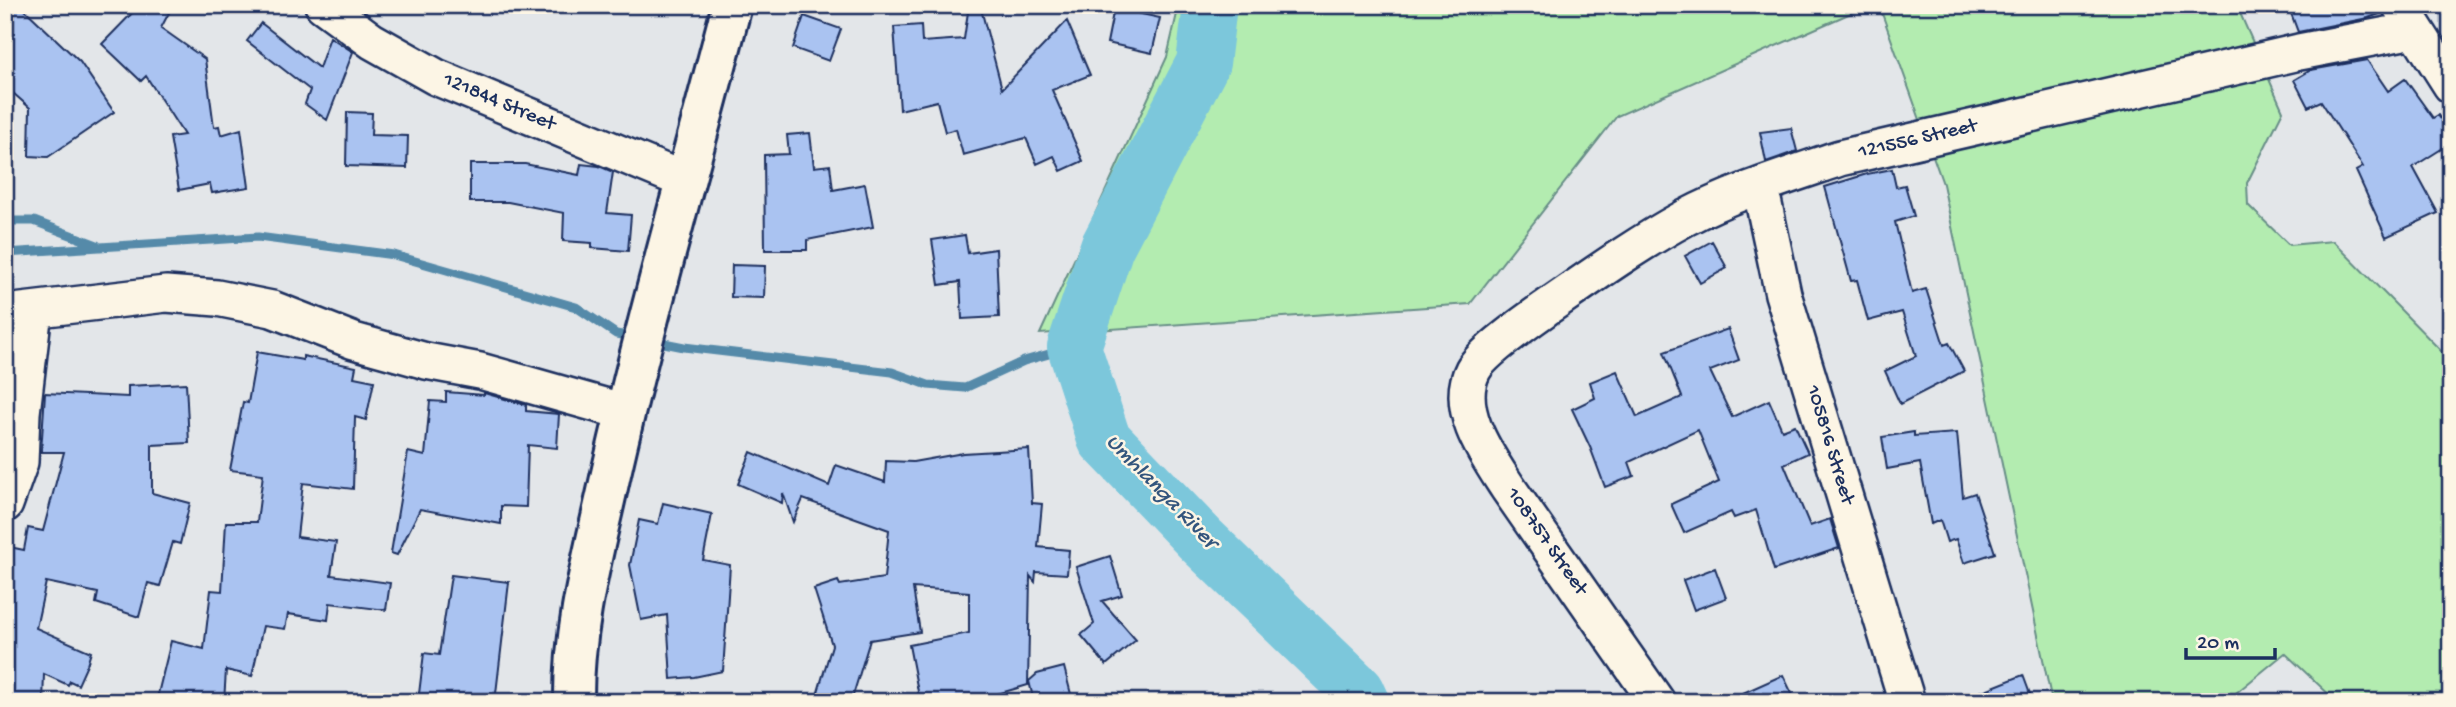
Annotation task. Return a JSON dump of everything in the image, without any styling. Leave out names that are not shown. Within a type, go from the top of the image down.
[{"type":"street","name":"121844 Street","points":[[324,5],[367,18],[372,41],[436,77],[686,181]]},
{"type":"street","points":[[574,702],[576,633],[629,398],[654,291],[732,5]]},
{"type":"street","points":[[2423,29],[2451,85]]},
{"type":"street","name":"121556 Street","points":[[1474,370],[1500,343],[1532,317],[1630,251],[1685,218],[1760,186],[1840,158],[2299,52],[2423,29]]},
{"type":"street","name":"105816 Street","points":[[1760,186],[1783,294],[1908,702]]},
{"type":"street","points":[[5,504],[20,462],[22,413],[19,312],[166,294],[217,298],[272,309],[354,341],[426,361],[629,398]]},
{"type":"street","name":"108757 Street","points":[[1474,370],[1468,394],[1468,411],[1486,454],[1657,702]]},
{"type":"green space","points":[[1179,5],[1869,5],[1617,116],[1470,304],[1040,334],[1167,57]]},
{"type":"green space","points":[[1879,5],[2240,5],[2240,13],[2283,111],[2247,183],[2248,205],[2289,245],[2333,241],[2451,361],[2451,702],[2337,702],[2285,653],[2225,702],[2052,702],[1943,184]]},
{"type":"building","points":[[5,5],[20,5],[80,62],[114,112],[48,157],[29,156],[30,108],[5,86]]},
{"type":"building","points":[[140,5],[173,5],[161,28],[205,59],[214,127],[219,126],[221,135],[241,129],[249,187],[212,193],[210,184],[179,190],[170,137],[184,135],[146,76],[141,81],[102,44]]},
{"type":"building","points":[[969,5],[980,5],[1002,89],[1067,21],[1090,75],[1052,90],[1083,161],[1061,171],[1054,156],[1037,164],[1026,138],[963,155],[956,129],[945,132],[937,101],[900,110],[894,27],[921,25],[922,42],[964,39]]},
{"type":"building","points":[[2288,5],[2380,5],[2382,13],[2298,32]]},
{"type":"building","points":[[1114,8],[1160,18],[1152,53],[1107,43]]},
{"type":"building","points":[[804,16],[841,29],[829,61],[793,48]]},
{"type":"building","points":[[261,23],[319,68],[330,37],[353,52],[327,120],[305,104],[310,90],[247,41]]},
{"type":"building","points":[[2367,60],[2388,91],[2405,79],[2433,118],[2438,115],[2451,135],[2451,143],[2413,167],[2438,213],[2386,237],[2356,171],[2363,167],[2321,101],[2308,107],[2294,80],[2311,70]]},
{"type":"building","points":[[347,112],[372,113],[371,135],[408,136],[407,168],[346,166]]},
{"type":"building","points":[[1791,128],[1797,151],[1766,162],[1760,132]]},
{"type":"building","points":[[810,133],[814,167],[830,165],[833,190],[865,184],[873,227],[807,240],[807,250],[765,250],[764,155],[789,154],[787,135]]},
{"type":"building","points":[[470,164],[525,164],[579,175],[581,164],[599,166],[613,172],[607,213],[631,215],[628,251],[592,248],[592,243],[563,241],[564,213],[508,202],[470,202]]},
{"type":"building","points":[[1892,169],[1896,187],[1905,185],[1914,216],[1895,222],[1912,293],[1926,289],[1944,345],[1949,343],[1964,371],[1900,404],[1885,371],[1916,356],[1902,312],[1868,321],[1857,280],[1851,281],[1825,187]]},
{"type":"building","points":[[965,235],[968,253],[996,249],[999,317],[962,319],[960,282],[939,285],[932,240]]},
{"type":"building","points":[[1712,241],[1727,268],[1700,283],[1685,256]]},
{"type":"building","points":[[732,265],[765,266],[764,298],[731,297]]},
{"type":"building","points":[[1728,329],[1739,360],[1710,371],[1732,417],[1769,400],[1782,430],[1795,425],[1808,453],[1784,464],[1810,526],[1830,519],[1839,548],[1774,570],[1756,510],[1734,518],[1731,512],[1684,533],[1671,504],[1719,482],[1698,430],[1629,462],[1634,476],[1605,487],[1572,409],[1595,398],[1590,382],[1617,371],[1637,417],[1682,397],[1664,352]]},
{"type":"building","points":[[257,352],[303,360],[303,356],[356,367],[354,377],[374,381],[366,420],[355,417],[353,489],[303,483],[297,537],[336,542],[331,575],[390,583],[386,610],[330,603],[328,620],[288,614],[285,629],[263,626],[252,676],[226,670],[224,702],[156,702],[171,641],[204,649],[211,590],[222,591],[226,522],[257,522],[263,474],[230,470],[243,402],[248,403]]},
{"type":"building","points":[[186,383],[189,443],[152,445],[152,493],[190,503],[180,544],[173,542],[160,586],[148,583],[139,617],[96,603],[98,593],[46,582],[36,628],[91,652],[87,665],[78,685],[70,681],[68,685],[44,674],[43,702],[5,702],[5,546],[24,550],[28,528],[43,531],[64,452],[41,452],[45,393],[128,397],[128,386]]},
{"type":"building","points":[[446,392],[484,393],[526,405],[526,411],[559,414],[557,448],[528,445],[526,507],[501,506],[501,524],[420,509],[397,555],[391,553],[408,452],[425,456],[430,401],[446,402]]},
{"type":"building","points":[[1914,432],[1914,436],[1957,433],[1963,497],[1975,493],[1995,553],[1964,563],[1956,539],[1947,542],[1940,520],[1931,524],[1920,463],[1887,469],[1882,437]]},
{"type":"building","points":[[1029,449],[1032,503],[1042,504],[1038,547],[1069,550],[1067,574],[1036,572],[1035,582],[1030,576],[1028,685],[970,702],[920,702],[909,645],[969,633],[969,592],[913,588],[920,632],[870,640],[851,702],[815,702],[832,645],[814,589],[838,581],[840,585],[884,578],[889,530],[803,499],[793,522],[783,493],[782,503],[738,484],[751,452],[829,486],[836,465],[885,482],[886,461],[913,462],[963,453]]},
{"type":"building","points":[[663,503],[712,514],[703,560],[730,565],[723,671],[671,679],[667,615],[641,620],[630,565],[639,520],[658,524]]},
{"type":"building","points":[[1110,556],[1122,595],[1102,601],[1136,640],[1106,665],[1081,635],[1094,624],[1076,567]]},
{"type":"building","points":[[1715,568],[1726,598],[1694,610],[1683,580]]},
{"type":"building","points":[[451,575],[509,582],[495,702],[418,702],[424,653],[439,655]]},
{"type":"building","points":[[1064,667],[1073,702],[1034,702],[1029,681],[1037,674]]},
{"type":"building","points":[[1783,675],[1796,702],[1723,702]]},
{"type":"building","points":[[2023,675],[2033,702],[1960,702],[1960,700]]},
{"type":"waterway","name":"Umhlanga River","points":[[1210,5],[1203,63],[1107,247],[1074,347],[1104,439],[1201,540],[1358,691],[1363,702]]},
{"type":"waterway","points":[[5,221],[34,221],[97,245]]},
{"type":"waterway","points":[[5,253],[258,237],[394,255],[576,307],[616,334],[633,337]]},
{"type":"waterway","points":[[654,341],[892,372],[928,385],[965,388],[1024,361],[1074,347]]}]
